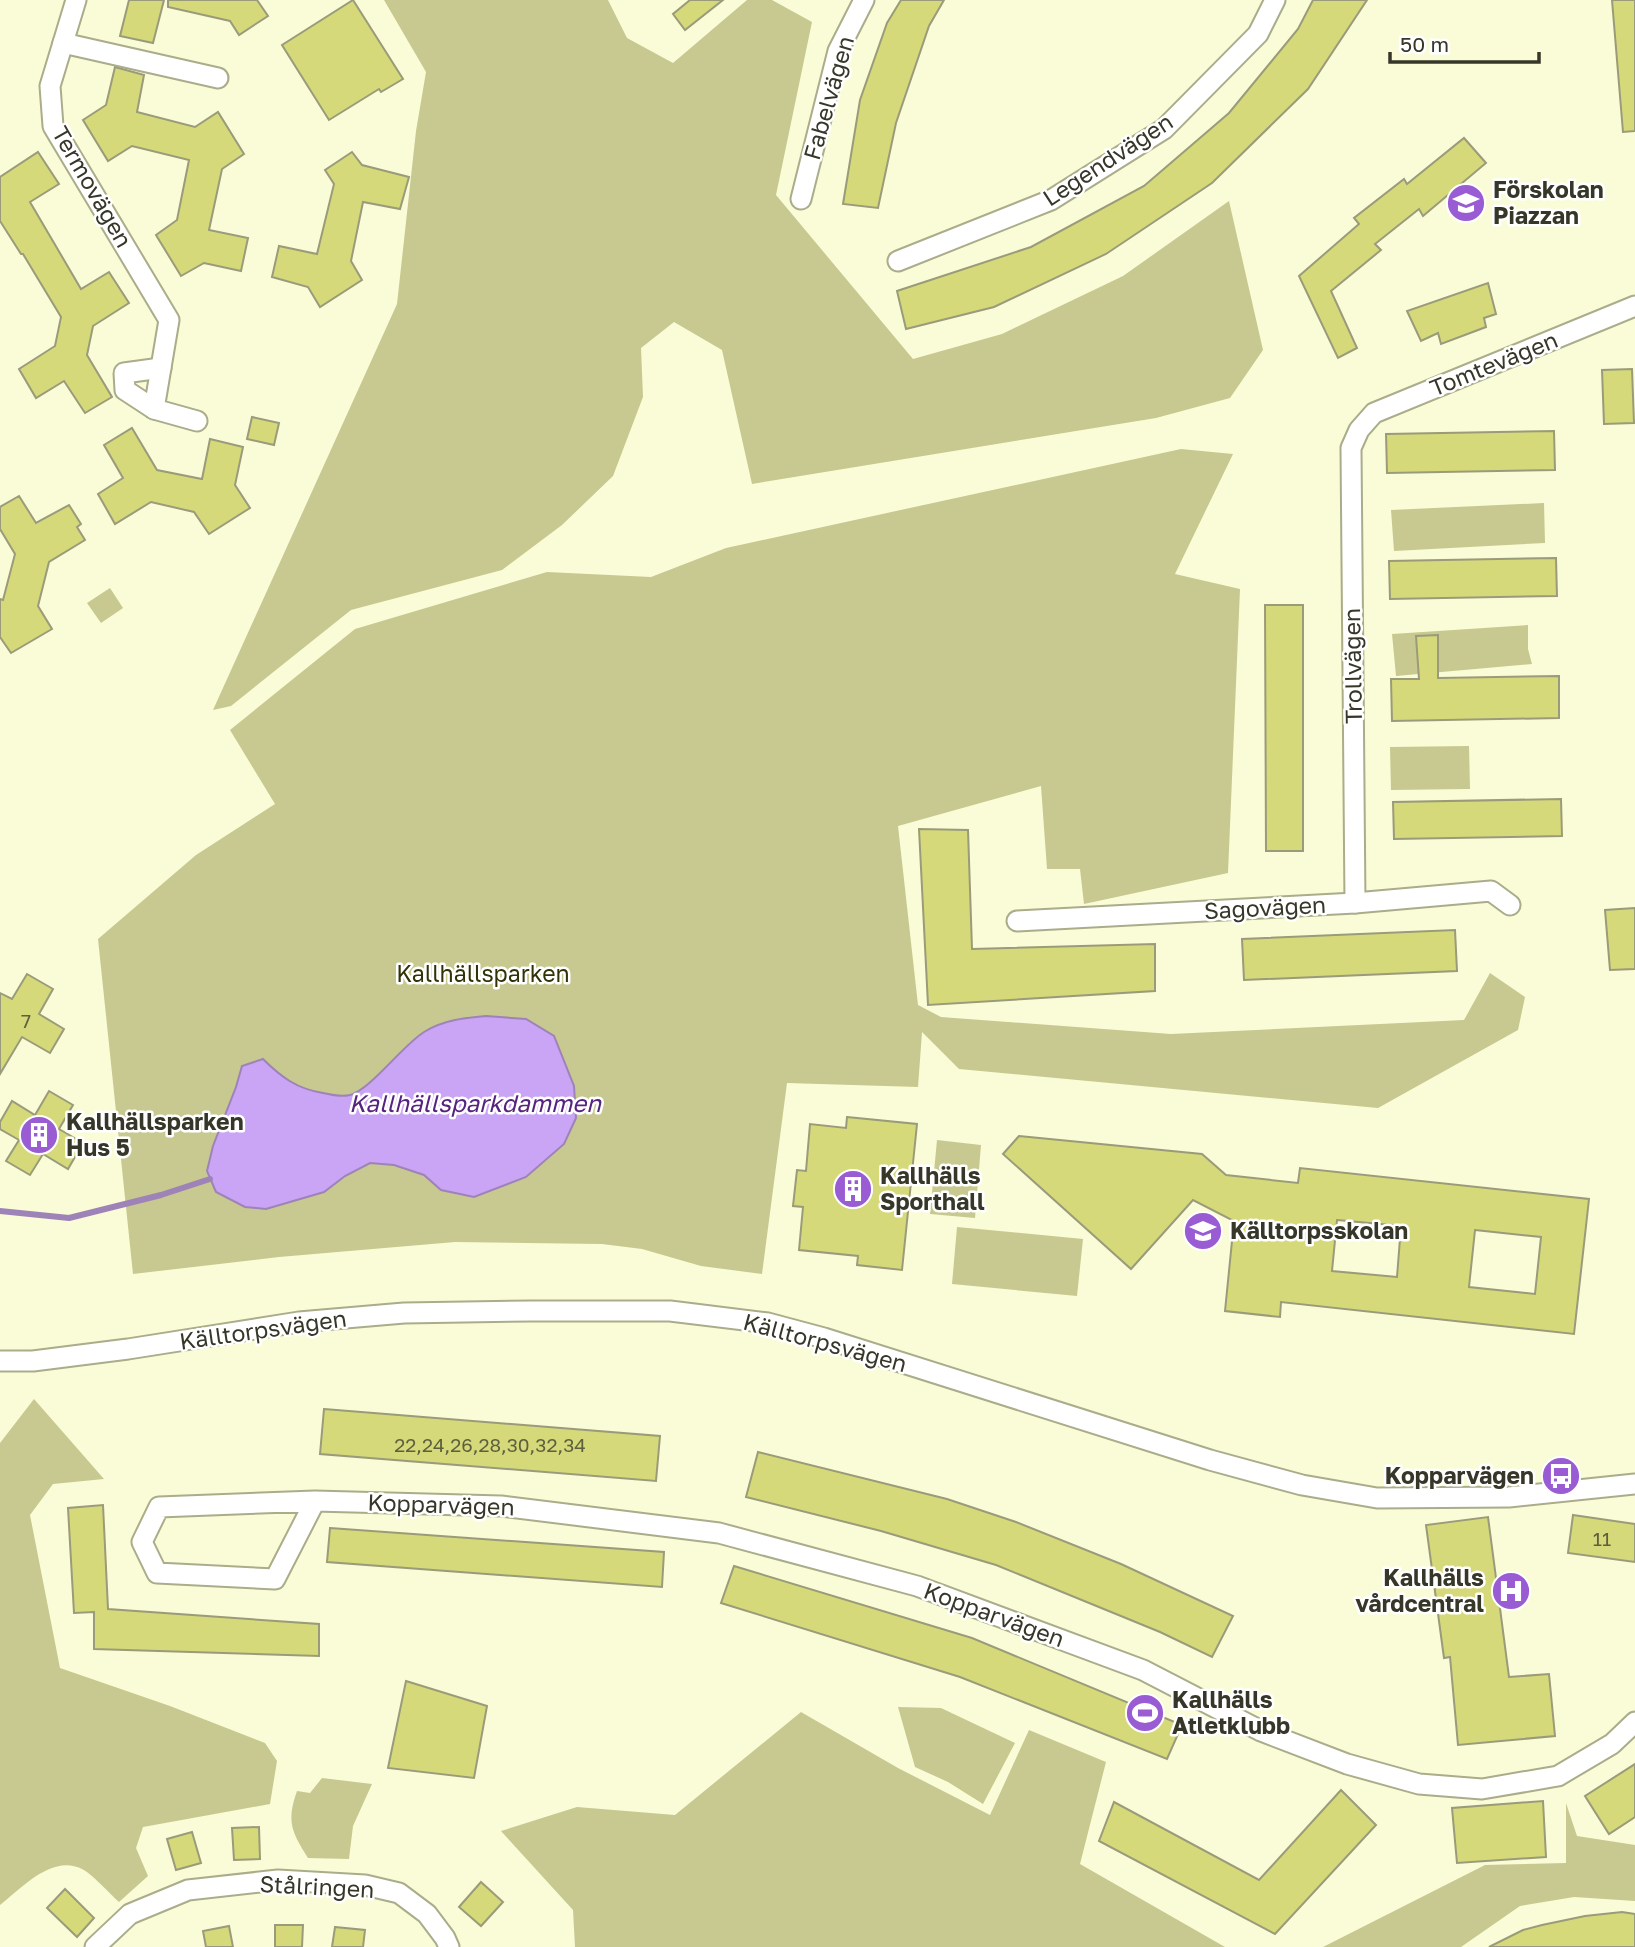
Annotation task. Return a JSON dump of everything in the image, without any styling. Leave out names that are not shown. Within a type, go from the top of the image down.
[{"type":"street","name":"Termovägen","points":[[76,0],[50,86],[53,126],[169,320],[154,409]]},
{"type":"street","name":"Fabelvägen","points":[[801,199],[838,51],[864,0]]},
{"type":"street","name":"Legendvägen","points":[[898,261],[1051,200],[1164,129],[1258,34],[1275,0]]},
{"type":"street","points":[[63,43],[218,78]]},
{"type":"street","name":"Tomtevägen","points":[[1359,430],[1374,413],[1635,306]]},
{"type":"street","points":[[161,368],[124,373],[125,390],[154,409],[197,421]]},
{"type":"street","name":"Trollvägen","points":[[1355,903],[1351,448],[1359,430]]},
{"type":"street","name":"Sagovägen","points":[[1017,922],[1355,903],[1491,891],[1510,905]]},
{"type":"street","name":"Källtorpsvägen","points":[[0,1361],[33,1361],[299,1322],[404,1313],[670,1311],[768,1323],[824,1338],[1210,1460],[1314,1487],[1377,1498],[1417,1498],[1509,1497],[1635,1484]]},
{"type":"street","name":"Kopparvägen","points":[[315,1501],[275,1579],[157,1573],[142,1542],[159,1507],[315,1501],[501,1506],[719,1533],[917,1586],[1143,1671],[1261,1731],[1347,1764],[1419,1784],[1482,1789],[1558,1776],[1612,1744],[1635,1722]]},
{"type":"street","name":"Stålringen","points":[[94,1947],[130,1914],[188,1890],[278,1880],[365,1885],[399,1893],[427,1914],[449,1947]]},
{"type":"green space","points":[[384,0],[608,0],[627,38],[673,63],[747,0],[772,0],[812,22],[776,195],[913,359],[1002,334],[1123,276],[1229,201],[1263,350],[1230,398],[1156,418],[752,484],[722,350],[674,322],[641,348],[643,397],[613,476],[562,525],[502,570],[351,610],[231,706],[213,710],[397,304],[416,131],[426,72]]},
{"type":"green space","name":"Kallhällsparken","points":[[1181,449],[1233,454],[1175,574],[1240,589],[1228,873],[1084,904],[1080,869],[1047,869],[1041,786],[898,826],[918,1005],[941,1017],[1171,1034],[1464,1020],[1490,973],[1525,997],[1518,1030],[1378,1108],[959,1069],[922,1032],[918,1087],[787,1083],[762,1274],[701,1266],[642,1249],[602,1244],[455,1242],[279,1257],[133,1274],[98,939],[196,855],[275,804],[230,730],[355,629],[547,572],[651,577],[726,548]]},
{"type":"green space","points":[[1544,503],[1545,543],[1394,551],[1391,510]]},
{"type":"green space","points":[[110,588],[123,608],[101,623],[87,603]]},
{"type":"green space","points":[[1528,625],[1528,649],[1532,664],[1396,676],[1392,634]]},
{"type":"green space","points":[[1469,746],[1470,789],[1391,790],[1390,747]]},
{"type":"green space","points":[[937,1140],[981,1145],[975,1218],[930,1214]]},
{"type":"green space","points":[[957,1227],[1083,1239],[1077,1296],[952,1284]]},
{"type":"green space","points":[[34,1399],[104,1479],[53,1484],[30,1515],[60,1668],[170,1706],[265,1743],[277,1761],[270,1804],[143,1827],[136,1848],[148,1876],[119,1902],[86,1871],[60,1866],[38,1875],[0,1905],[0,1443]]},
{"type":"green space","points":[[898,1707],[941,1708],[1015,1743],[983,1804],[948,1782],[915,1767]]},
{"type":"green space","points":[[801,1712],[898,1768],[990,1815],[1029,1730],[1106,1762],[1080,1864],[1225,1947],[575,1947],[573,1910],[501,1831],[577,1807],[675,1815]]},
{"type":"green space","points":[[322,1778],[372,1784],[353,1826],[349,1859],[308,1858],[292,1826],[292,1811],[297,1791],[310,1793]]},
{"type":"green space","points":[[1566,1803],[1577,1836],[1635,1845],[1635,1901],[1574,1897],[1520,1906],[1461,1947],[1323,1947],[1485,1865],[1566,1863]]},
{"type":"water","name":"Kallhällsparkdammen","points":[[486,1016],[526,1019],[554,1036],[574,1086],[576,1118],[564,1144],[526,1177],[474,1197],[441,1190],[424,1175],[394,1165],[370,1163],[345,1176],[324,1192],[266,1209],[245,1207],[216,1192],[207,1171],[213,1146],[242,1066],[263,1059],[283,1077],[305,1089],[333,1095],[350,1095],[367,1085],[424,1032],[446,1022]]},
{"type":"building","points":[[129,0],[164,0],[153,43],[120,36]]},
{"type":"building","points":[[168,0],[257,0],[268,16],[239,35],[230,21],[168,7]]},
{"type":"building","points":[[353,0],[403,79],[381,92],[379,89],[329,120],[282,45]]},
{"type":"building","points":[[690,0],[723,0],[685,30],[673,14]]},
{"type":"building","points":[[901,0],[944,0],[929,26],[896,123],[878,208],[843,204],[860,100],[887,23]]},
{"type":"building","points":[[1313,0],[1367,0],[1308,89],[1212,183],[1106,254],[994,307],[906,329],[897,291],[1031,247],[1144,186],[1229,113],[1298,29]]},
{"type":"building","points":[[1612,0],[1635,0],[1635,131],[1623,132]]},
{"type":"building","points":[[115,67],[144,75],[137,112],[195,127],[218,112],[244,154],[222,169],[209,230],[248,238],[241,271],[204,263],[181,276],[156,235],[177,220],[189,160],[132,146],[108,161],[83,120],[106,105]]},
{"type":"building","points":[[1464,138],[1486,163],[1423,216],[1419,209],[1375,244],[1381,250],[1331,291],[1357,348],[1338,358],[1299,276],[1359,224],[1354,218],[1404,179],[1407,184]]},
{"type":"building","points":[[38,152],[59,184],[30,202],[81,289],[109,272],[129,303],[93,326],[87,355],[112,397],[85,413],[64,381],[36,398],[19,369],[55,346],[61,317],[0,221],[0,177]]},
{"type":"building","points":[[352,152],[362,165],[409,177],[400,209],[363,202],[351,261],[362,280],[320,307],[308,287],[272,277],[279,246],[317,254],[334,184],[325,170]]},
{"type":"building","points":[[1488,283],[1496,314],[1484,318],[1486,327],[1441,344],[1438,333],[1421,341],[1407,311]]},
{"type":"building","points":[[1632,369],[1634,423],[1604,424],[1602,370]]},
{"type":"building","points":[[252,417],[279,423],[274,445],[247,439]]},
{"type":"building","points":[[132,428],[157,470],[202,479],[210,439],[243,447],[235,485],[250,508],[209,534],[194,512],[151,502],[115,524],[98,494],[123,478],[104,445]]},
{"type":"building","points":[[1554,431],[1555,470],[1387,473],[1386,434]]},
{"type":"building","points":[[19,496],[36,523],[69,505],[81,524],[77,527],[85,540],[49,562],[38,606],[52,629],[11,653],[0,637],[0,599],[3,600],[15,554],[0,529],[0,507]]},
{"type":"building","points":[[1556,558],[1557,596],[1390,599],[1389,561]]},
{"type":"building","points":[[1265,605],[1303,605],[1303,851],[1266,851]]},
{"type":"building","points":[[1438,635],[1438,678],[1559,676],[1559,718],[1392,721],[1391,679],[1419,679],[1416,636]]},
{"type":"building","points":[[1561,799],[1562,836],[1394,839],[1393,802]]},
{"type":"building","points":[[919,829],[968,830],[972,949],[1155,944],[1155,991],[928,1005]]},
{"type":"building","points":[[1635,908],[1635,969],[1610,970],[1605,910]]},
{"type":"building","points":[[1455,930],[1457,971],[1244,980],[1242,939]]},
{"type":"building","points":[[27,974],[53,989],[39,1014],[64,1029],[50,1053],[22,1037],[0,1074],[0,993],[12,999]]},
{"type":"building","name":"Kallhällsparken Hus 5","points":[[49,1091],[73,1105],[59,1129],[83,1143],[68,1169],[43,1154],[30,1175],[6,1161],[19,1140],[0,1129],[0,1122],[12,1101],[35,1115]]},
{"type":"building","name":"Kallhälls Sporthall","points":[[847,1117],[917,1124],[902,1270],[857,1265],[858,1256],[799,1250],[803,1207],[793,1206],[797,1170],[806,1171],[810,1124],[846,1128]]},
{"type":"building","points":[[1019,1136],[1202,1154],[1226,1175],[1298,1183],[1300,1168],[1589,1199],[1574,1334],[1281,1302],[1280,1317],[1225,1311],[1234,1221],[1193,1200],[1131,1269],[1003,1154]],"holes":[[[1337,1220],[1401,1226],[1397,1277],[1332,1271]],[[1475,1230],[1541,1237],[1535,1294],[1469,1287]]]},
{"type":"building","points":[[324,1409],[660,1436],[656,1481],[320,1454]]},
{"type":"building","points":[[758,1452],[947,1499],[1016,1522],[1121,1564],[1233,1616],[1212,1657],[1160,1632],[996,1565],[881,1531],[746,1497]]},
{"type":"building","points":[[103,1505],[108,1609],[319,1624],[319,1656],[94,1649],[94,1612],[74,1613],[68,1508]]},
{"type":"building","points":[[1573,1515],[1635,1524],[1635,1562],[1568,1553]]},
{"type":"building","points":[[1488,1517],[1509,1677],[1549,1674],[1555,1736],[1458,1745],[1450,1657],[1444,1658],[1426,1525]]},
{"type":"building","points":[[330,1528],[664,1552],[662,1587],[327,1562]]},
{"type":"building","points":[[734,1566],[972,1638],[1182,1725],[1167,1759],[960,1677],[721,1603]]},
{"type":"building","points":[[406,1681],[487,1706],[474,1778],[388,1768]]},
{"type":"building","points":[[1635,1764],[1635,1817],[1609,1834],[1585,1796]]},
{"type":"building","points":[[1341,1790],[1376,1825],[1275,1934],[1099,1841],[1114,1802],[1259,1880]]},
{"type":"building","points":[[1543,1801],[1546,1857],[1457,1863],[1452,1808]]},
{"type":"building","points":[[259,1827],[260,1859],[234,1860],[232,1828]]},
{"type":"building","points":[[192,1832],[201,1863],[176,1870],[167,1839]]},
{"type":"building","points":[[481,1882],[503,1902],[481,1926],[459,1907]]},
{"type":"building","points":[[65,1889],[94,1918],[77,1937],[47,1908]]},
{"type":"building","points":[[1622,1912],[1635,1914],[1635,1947],[1489,1947],[1523,1930],[1542,1925]]},
{"type":"building","points":[[275,1925],[303,1925],[302,1947],[275,1947]]},
{"type":"building","points":[[229,1926],[233,1947],[206,1947],[203,1931]]},
{"type":"building","points":[[335,1927],[365,1930],[363,1947],[332,1947]]},
{"type":"waterway","points":[[0,1211],[69,1218],[161,1195],[210,1179]]},
{"type":"place","name":"Förskolan Piazzan","points":[[1466,203]]},
{"type":"place","name":"Kallhällsparken Hus 5","points":[[39,1135]]},
{"type":"place","name":"Kallhälls Sporthall","points":[[853,1189]]},
{"type":"place","name":"Källtorpsskolan","points":[[1203,1231]]},
{"type":"place","name":"Kopparvägen","points":[[1561,1476]]},
{"type":"place","name":"Kallhälls vårdcentral","points":[[1511,1591]]},
{"type":"place","name":"Kallhälls Atletklubb","points":[[1145,1713]]}]
